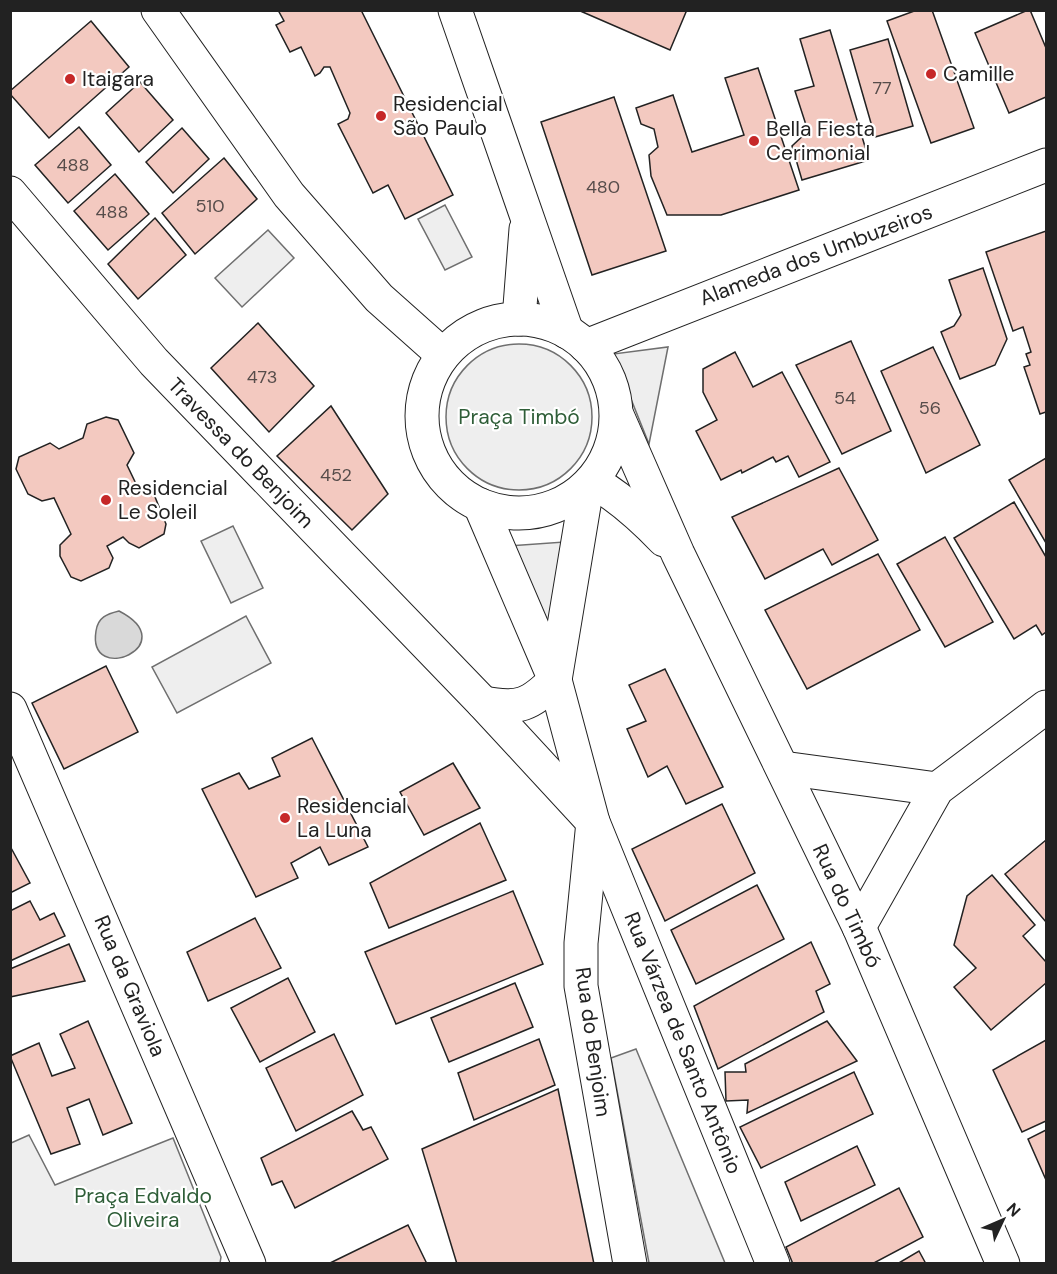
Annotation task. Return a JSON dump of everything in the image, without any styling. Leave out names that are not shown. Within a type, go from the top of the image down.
[{"type":"street","points":[[158,10],[289,195],[379,298],[443,355]]},
{"type":"street","points":[[455,10],[526,215],[577,339]]},
{"type":"street","name":"Alameda dos Umbuzeiros","points":[[577,339],[1047,165]]},
{"type":"street","name":"Travessa do Benjoim","points":[[10,193],[154,363],[483,703],[593,822]]},
{"type":"street","points":[[519,319],[526,215]]},
{"type":"street","points":[[519,319],[544,322],[577,339],[602,366],[613,390],[617,415],[614,439],[606,462],[590,484],[563,504],[536,513],[507,513],[480,505],[454,489],[435,466],[424,439],[422,409],[428,380],[443,355],[464,336],[490,323],[519,319]]},
{"type":"street","name":"Rua do Timbó","points":[[617,415],[678,554],[859,927],[1003,1263]]},
{"type":"street","name":"Rua do Timbó","points":[[590,484],[611,492],[636,512],[678,554]]},
{"type":"street","name":"Rua do Benjoim","points":[[555,680],[590,484]]},
{"type":"street","name":"Rua do Benjoim","points":[[480,505],[555,680],[593,822],[580,943],[581,986],[630,1263]]},
{"type":"street","points":[[483,703],[504,707],[520,705],[538,697],[555,680]]},
{"type":"street","points":[[859,927],[936,789],[1047,707]]},
{"type":"street","name":"Rua da Graviola","points":[[10,709],[249,1263]]},
{"type":"street","points":[[783,768],[936,789]]},
{"type":"street","name":"Rua Várzea de Santo Antônio","points":[[593,822],[773,1263]]},
{"type":"green space","points":[[445,205],[472,257],[445,270],[418,219]]},
{"type":"green space","points":[[268,230],[294,258],[242,307],[215,278]]},
{"type":"green space","name":"Praça Timbó","points":[[519,344],[547,349],[571,365],[587,389],[592,417],[587,445],[571,469],[547,485],[519,490],[491,485],[467,469],[451,445],[446,417],[451,389],[467,365],[491,349]]},
{"type":"green space","points":[[668,347],[649,444],[613,354]]},
{"type":"green space","points":[[233,526],[263,588],[231,603],[201,541]]},
{"type":"green space","points":[[564,542],[546,638],[507,546]]},
{"type":"green space","points":[[246,616],[271,663],[177,713],[152,667]]},
{"type":"green space","points":[[636,1049],[725,1263],[649,1263],[611,1058]]},
{"type":"green space","name":"Praça Edvaldo Oliveira","points":[[29,1135],[55,1185],[173,1138],[221,1257],[220,1263],[11,1263],[11,1143]]},
{"type":"shaded area","points":[[119,611],[137,624],[142,636],[138,647],[129,655],[117,658],[105,656],[97,648],[97,626],[104,617]]},
{"type":"building","name":"Residencial São Paulo","points":[[278,10],[361,10],[453,195],[405,219],[388,185],[373,193],[338,124],[348,119],[350,113],[330,67],[324,67],[315,76],[301,47],[290,52],[276,25],[284,21]]},
{"type":"building","points":[[578,10],[683,10],[686,12],[670,50]]},
{"type":"building","name":"Camille","points":[[917,10],[932,10],[974,128],[931,143],[887,21]]},
{"type":"building","points":[[1030,10],[1046,48],[1046,97],[1009,113],[975,33]]},
{"type":"building","name":"Itaigara","points":[[91,21],[129,67],[49,138],[10,94],[10,91]]},
{"type":"building","points":[[830,30],[869,160],[802,180],[792,146],[808,131],[795,91],[814,86],[800,39]]},
{"type":"building","points":[[888,39],[913,126],[875,137],[850,50]]},
{"type":"building","name":"Bella Fiesta Cerimonial","points":[[758,68],[799,190],[721,215],[667,215],[651,176],[649,155],[658,147],[654,129],[641,124],[636,108],[673,95],[692,152],[744,135],[725,78]]},
{"type":"building","points":[[140,82],[173,120],[139,152],[106,113]]},
{"type":"building","points":[[614,97],[666,251],[592,275],[541,122]]},
{"type":"building","points":[[79,127],[111,165],[68,203],[35,165]]},
{"type":"building","points":[[182,128],[209,159],[173,193],[146,162]]},
{"type":"building","points":[[224,158],[257,199],[195,254],[162,213]]},
{"type":"building","points":[[115,174],[149,214],[108,250],[74,211]]},
{"type":"building","points":[[155,218],[186,255],[138,299],[108,264]]},
{"type":"building","points":[[1046,231],[1046,412],[1040,414],[1024,367],[1030,365],[1026,354],[1031,352],[1023,327],[1013,331],[986,252]]},
{"type":"building","points":[[983,268],[1007,339],[995,365],[960,379],[941,332],[954,326],[961,315],[949,280]]},
{"type":"building","points":[[258,323],[314,386],[269,432],[211,368]]},
{"type":"building","points":[[851,341],[891,431],[842,454],[796,365]]},
{"type":"building","points":[[933,347],[980,445],[926,473],[881,371]]},
{"type":"building","points":[[735,352],[753,387],[782,372],[830,462],[799,477],[788,456],[776,462],[773,457],[742,473],[741,470],[721,480],[696,431],[717,420],[703,392],[703,369]]},
{"type":"building","points":[[331,406],[388,494],[352,530],[277,456]]},
{"type":"building","name":"Residencial Le Soleil","points":[[106,417],[118,420],[134,453],[127,465],[139,490],[147,489],[155,497],[166,524],[164,534],[139,548],[123,537],[107,546],[113,558],[109,568],[81,581],[71,577],[60,556],[60,545],[71,534],[54,498],[42,501],[28,494],[16,469],[19,457],[50,443],[59,449],[83,438],[87,424]]},
{"type":"building","points":[[1046,458],[1046,543],[1009,480]]},
{"type":"building","points":[[839,468],[878,540],[832,565],[823,549],[765,579],[732,517]]},
{"type":"building","points":[[1014,502],[1046,557],[1046,632],[1042,635],[1036,625],[1014,639],[954,538]]},
{"type":"building","points":[[945,537],[993,622],[945,647],[897,564]]},
{"type":"building","points":[[878,554],[920,630],[807,689],[765,610]]},
{"type":"building","points":[[106,666],[138,732],[64,769],[32,703]]},
{"type":"building","points":[[665,669],[723,787],[686,804],[667,766],[648,777],[627,729],[646,721],[629,685]]},
{"type":"building","name":"Residencial La Luna","points":[[312,738],[368,847],[329,865],[320,847],[291,863],[298,878],[256,897],[202,789],[239,773],[249,789],[280,776],[272,758]]},
{"type":"building","points":[[453,763],[480,808],[424,835],[400,792]]},
{"type":"building","points":[[722,804],[755,873],[665,921],[632,849]]},
{"type":"building","points":[[480,823],[506,880],[389,928],[370,883]]},
{"type":"building","points":[[1046,840],[1046,922],[1005,874]]},
{"type":"building","points":[[10,846],[30,883],[10,893]]},
{"type":"building","points":[[992,875],[1035,925],[1023,936],[1046,962],[1046,983],[991,1030],[954,987],[976,968],[954,945],[967,896]]},
{"type":"building","points":[[757,885],[784,939],[696,984],[671,930]]},
{"type":"building","points":[[513,891],[543,964],[396,1024],[365,952]]},
{"type":"building","points":[[30,901],[40,920],[54,913],[65,936],[10,961],[10,911]]},
{"type":"building","points":[[255,918],[281,968],[208,1001],[187,952]]},
{"type":"building","points":[[811,942],[830,984],[816,991],[824,1012],[718,1069],[694,1006]]},
{"type":"building","points":[[69,944],[85,981],[10,997],[10,969]]},
{"type":"building","points":[[288,978],[315,1032],[260,1062],[231,1008]]},
{"type":"building","points":[[515,983],[533,1027],[449,1062],[431,1018]]},
{"type":"building","points":[[88,1021],[132,1123],[103,1135],[89,1099],[67,1108],[80,1144],[51,1154],[10,1056],[39,1043],[52,1076],[75,1068],[60,1034]]},
{"type":"building","points":[[827,1021],[857,1061],[747,1113],[748,1100],[726,1101],[725,1072],[746,1072],[745,1064]]},
{"type":"building","points":[[334,1034],[363,1095],[296,1131],[266,1068]]},
{"type":"building","points":[[539,1039],[555,1085],[474,1120],[458,1073]]},
{"type":"building","points":[[1046,1040],[1046,1121],[1022,1132],[993,1070]]},
{"type":"building","points":[[854,1072],[873,1114],[761,1168],[740,1127]]},
{"type":"building","points":[[558,1089],[594,1264],[457,1264],[422,1149]]},
{"type":"building","points":[[352,1111],[363,1130],[371,1127],[388,1159],[295,1208],[282,1181],[272,1185],[261,1158]]},
{"type":"building","points":[[1046,1130],[1046,1180],[1028,1139]]},
{"type":"building","points":[[857,1146],[875,1185],[801,1221],[785,1182]]},
{"type":"building","points":[[899,1188],[923,1237],[872,1264],[793,1264],[786,1247]]},
{"type":"building","points":[[408,1225],[427,1264],[328,1264]]},
{"type":"building","points":[[919,1251],[926,1264],[897,1264]]},
{"type":"place","name":"Camille","points":[[931,74]]},
{"type":"place","name":"Itaigara","points":[[70,79]]},
{"type":"place","name":"Residencial São Paulo","points":[[381,116]]},
{"type":"place","name":"Bella Fiesta Cerimonial","points":[[754,141]]},
{"type":"place","name":"Residencial Le Soleil","points":[[106,500]]},
{"type":"place","name":"Residencial La Luna","points":[[285,818]]}]
